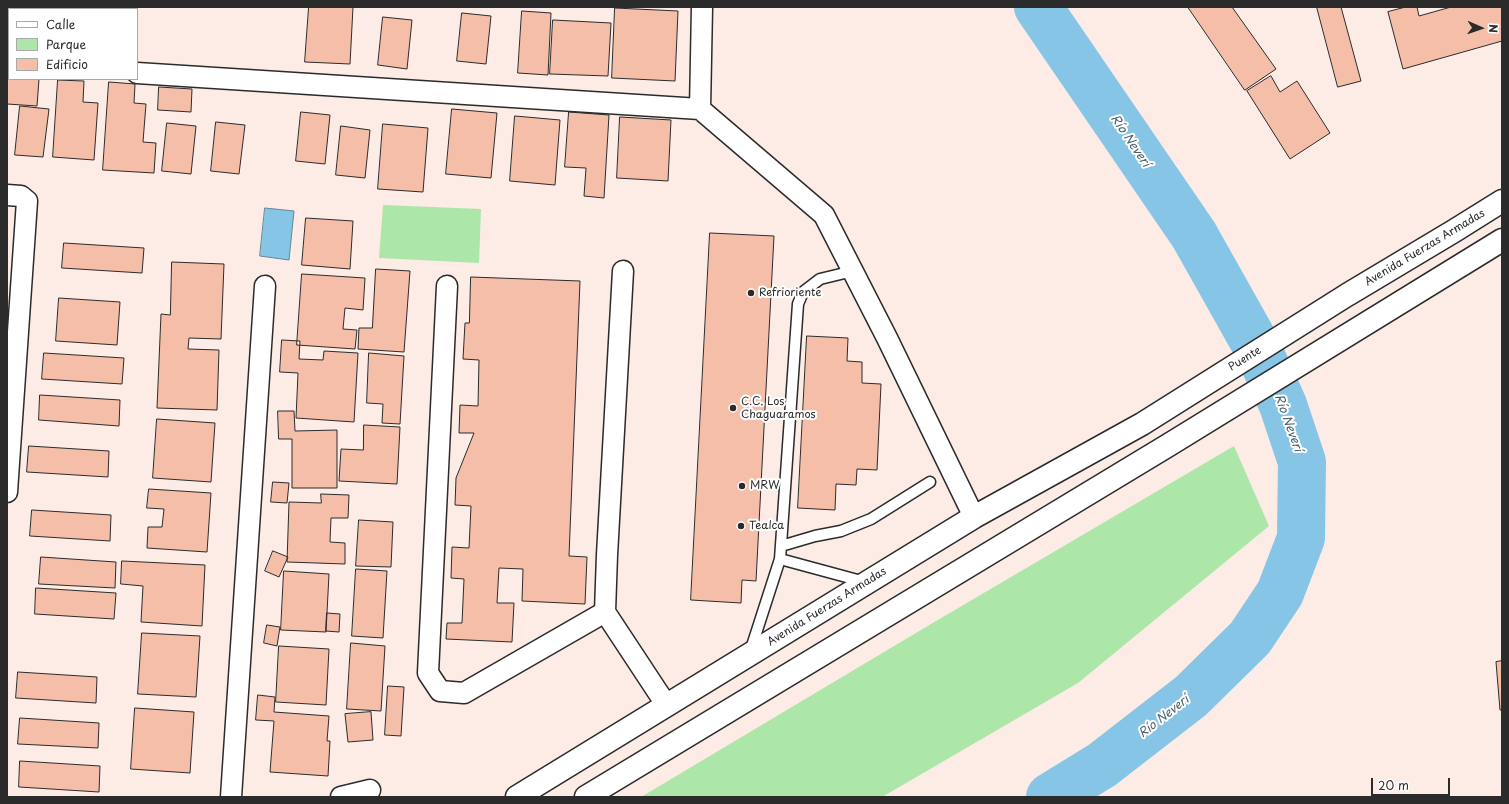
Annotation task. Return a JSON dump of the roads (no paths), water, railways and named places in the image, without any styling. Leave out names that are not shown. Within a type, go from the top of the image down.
[{"type":"street","points":[[700,109],[702,7]]},
{"type":"street","points":[[138,73],[700,109],[824,215],[887,338],[974,517]]},
{"type":"street","points":[[7,195],[21,196],[27,201],[7,492]]},
{"type":"street","name":"Avenida Fuerzas Armadas","points":[[1347,295],[1502,201]]},
{"type":"street","points":[[586,797],[1167,446],[1502,240]]},
{"type":"street","points":[[623,271],[605,612],[667,706]]},
{"type":"street","points":[[231,797],[264,286]]},
{"type":"street","points":[[447,286],[428,673],[440,691],[464,693],[605,612]]},
{"type":"street","name":"Puente","points":[[1142,424],[1347,295]]},
{"type":"street","name":"Avenida Fuerzas Armadas","points":[[517,797],[974,517],[1142,424]]},
{"type":"street","points":[[341,797],[370,790]]},
{"type":"lane","points":[[749,656],[780,559],[798,304],[803,292],[820,279],[853,272]]},
{"type":"lane","points":[[781,546],[814,536],[841,531],[871,519],[930,482]]},
{"type":"lane","points":[[780,559],[866,582]]},
{"type":"water","points":[[265,208],[294,211],[289,260],[260,256]]},
{"type":"waterway","name":"Río Neverí","points":[[1038,7],[1194,235],[1257,347],[1283,405],[1302,462],[1301,538],[1280,593],[1250,638],[1191,696],[1102,765],[1050,797]]},
{"type":"place","name":"Refrioriente","points":[[751,293]]},
{"type":"place","name":"C.C. Los Chaguaramos","points":[[733,408]]},
{"type":"place","name":"MRW","points":[[742,486]]},
{"type":"place","name":"Tealca","points":[[741,526]]}]
